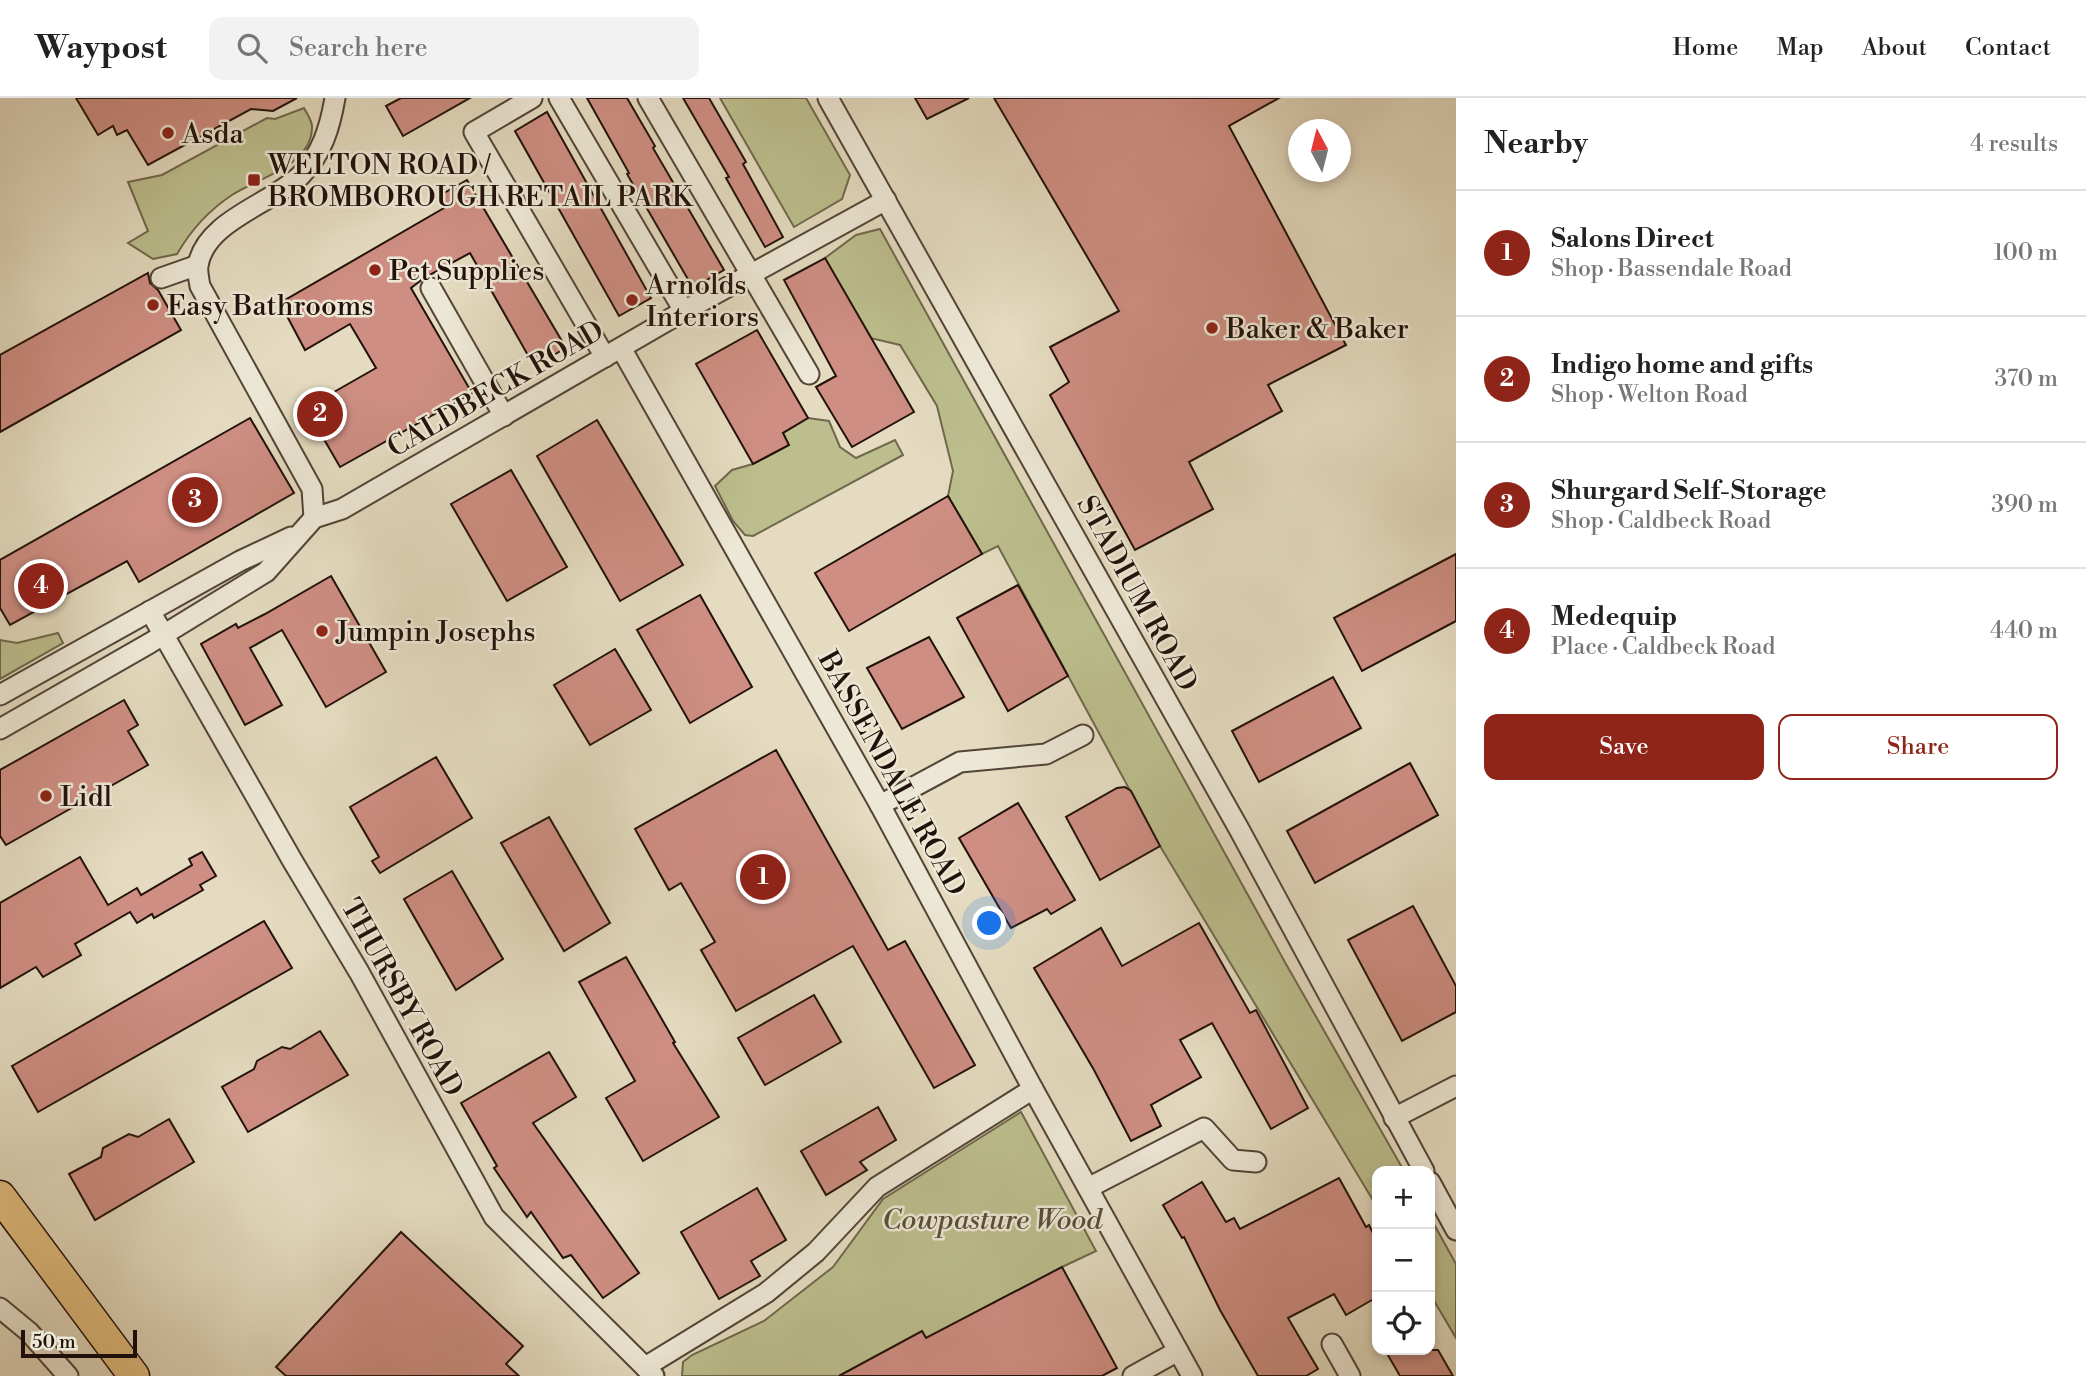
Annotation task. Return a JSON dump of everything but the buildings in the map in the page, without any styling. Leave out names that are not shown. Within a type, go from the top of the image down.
[{"type":"highway","points":[[0,1196],[134,1376]]},
{"type":"highway","points":[[0,1227],[112,1376]]},
{"type":"street","points":[[314,518],[312,489],[200,286],[198,265],[206,246],[228,223],[300,176],[321,149],[331,124],[335,98]]},
{"type":"street","name":"BASSENDALE ROAD","points":[[532,98],[474,132],[613,352],[880,805],[1192,1376]]},
{"type":"street","points":[[559,98],[684,311]]},
{"type":"street","points":[[648,98],[809,374]]},
{"type":"street","name":"STADIUM ROAD","points":[[828,98],[1232,817],[1421,1166]]},
{"type":"street","name":"CALDBECK ROAD","points":[[0,729],[266,572],[314,518],[342,509],[684,311],[886,200]]},
{"type":"street","points":[[161,278],[198,265]]},
{"type":"street","points":[[431,288],[504,416]]},
{"type":"street","name":"CALDBECK ROAD","points":[[0,695],[240,562],[300,533]]},
{"type":"street","name":"THURSBY ROAD","points":[[150,611],[359,972],[494,1217],[649,1372]]},
{"type":"street","points":[[0,715],[41,692],[67,690]]},
{"type":"street","points":[[880,805],[960,762],[1046,754],[1083,735]]},
{"type":"street","points":[[1394,1118],[1456,1086]]},
{"type":"street","points":[[649,1372],[766,1293],[816,1252],[877,1187],[1033,1089]]},
{"type":"street","points":[[1088,1188],[1204,1128],[1233,1160],[1256,1163]]},
{"type":"street","points":[[1435,1191],[1456,1230]]},
{"type":"street","points":[[0,1308],[29,1332],[68,1376]]},
{"type":"street","points":[[1332,1344],[1350,1376]]},
{"type":"street","points":[[1133,1376],[1178,1351]]},
{"type":"green space","points":[[720,98],[806,98],[850,175],[842,199],[794,227]]},
{"type":"green space","points":[[304,108],[312,128],[303,152],[281,169],[232,195],[216,207],[194,229],[177,254],[153,259],[128,243],[148,231],[128,182],[162,175],[267,118],[275,119]]},
{"type":"green space","points":[[880,229],[1286,964],[1401,1166],[1372,1166],[1372,1199],[1160,846],[998,546],[982,554],[948,496],[953,471],[937,406],[900,345],[870,338],[825,258],[856,235]]},
{"type":"green space","points":[[808,418],[829,421],[840,447],[856,458],[895,440],[903,455],[753,536],[745,535],[733,521],[715,486],[732,470],[753,464],[788,445],[783,433]]},
{"type":"green space","points":[[58,633],[63,643],[0,679],[0,640],[17,643]]},
{"type":"green space","name":"Cowpasture Wood","points":[[1021,1112],[1096,1251],[997,1301],[928,1341],[922,1331],[839,1376],[682,1376],[683,1362],[692,1355],[764,1321],[833,1267],[883,1199]]},
{"type":"green space","points":[[1435,1226],[1456,1264],[1456,1338],[1435,1302]]},
{"type":"place","name":"Asda","points":[[168,133]]},
{"type":"place","name":"WELTON ROAD / BROMBOROUGH RETAIL PARK","points":[[254,180]]},
{"type":"place","name":"Pet Supplies","points":[[375,270]]},
{"type":"place","name":"Arnolds Interiors","points":[[632,300]]},
{"type":"place","name":"Easy Bathrooms","points":[[153,305]]},
{"type":"place","name":"Baker & Baker","points":[[1212,328]]},
{"type":"place","name":"Indigo home and gifts","points":[[320,414]]},
{"type":"place","name":"Shurgard Self-Storage","points":[[195,500]]},
{"type":"place","name":"Medequip","points":[[41,586]]},
{"type":"place","name":"Jumpin Josephs","points":[[322,631]]},
{"type":"place","name":"Lidl","points":[[46,796]]},
{"type":"place","name":"Salons Direct","points":[[763,877]]}]
